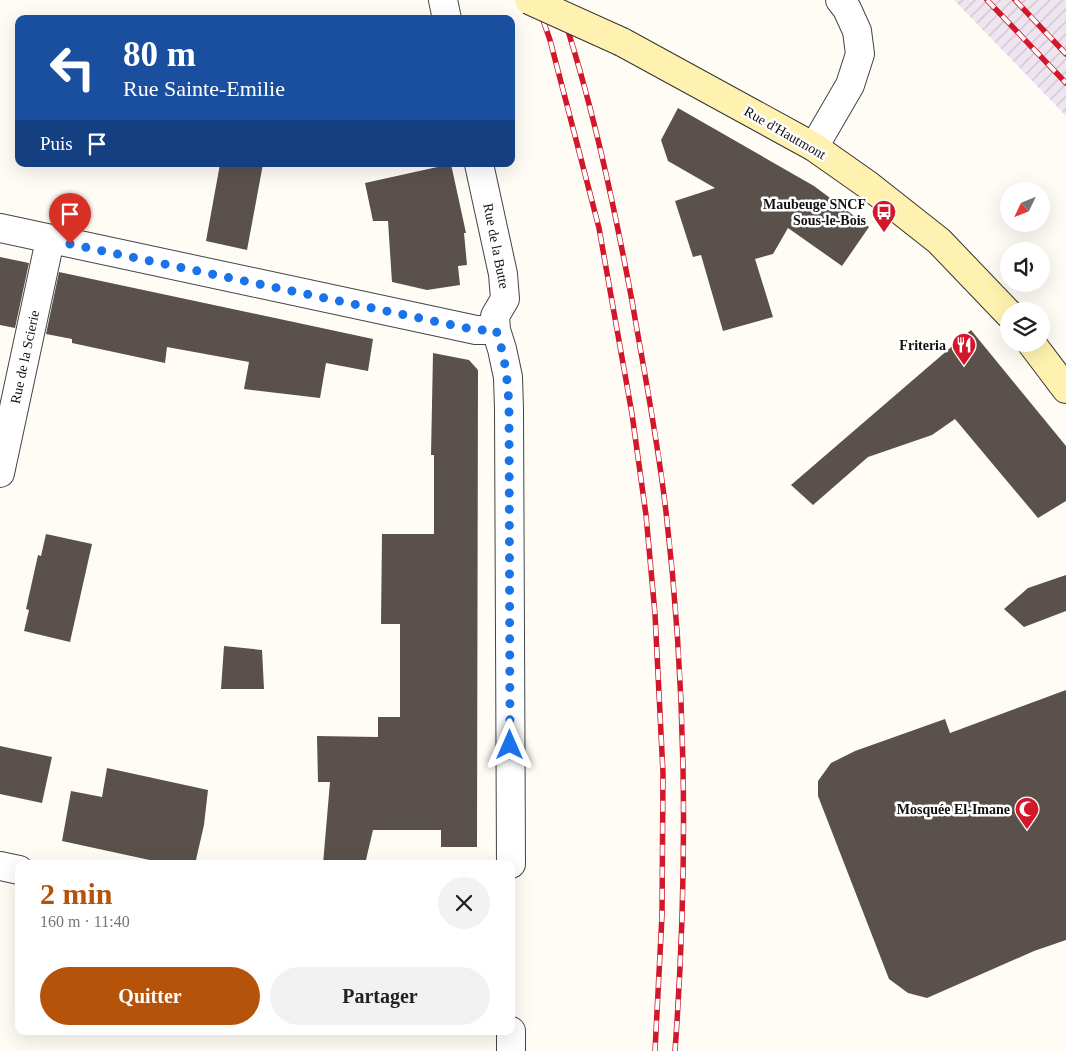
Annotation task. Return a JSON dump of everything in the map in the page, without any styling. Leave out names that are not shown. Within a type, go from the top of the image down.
[{"type":"street","points":[[443,0],[446,15]]},
{"type":"street","name":"Rue d'Hautmont","points":[[529,0],[622,42],[814,147],[891,203],[939,241],[1000,305]]},
{"type":"street","points":[[814,147],[850,85],[860,54],[857,31],[848,9],[840,0]]},
{"type":"street","name":"Rue de la Butte","points":[[480,167],[506,291],[505,299],[495,316],[496,330],[508,377],[509,409],[511,860]]},
{"type":"street","points":[[0,228],[476,330],[496,330]]},
{"type":"street","name":"Rue de la Scierie","points":[[0,473],[50,240]]},
{"type":"street","points":[[1038,352],[1066,389]]},
{"type":"street","points":[[0,866],[15,869]]},
{"type":"street","points":[[511,1035],[511,1051]]},
{"type":"shaded area","points":[[954,0],[1066,0],[1066,116]]},
{"type":"building","points":[[678,108],[814,186],[869,227],[842,266],[788,228],[773,254],[755,259],[773,317],[723,331],[701,255],[693,257],[675,201],[715,188],[668,161],[661,140]]},
{"type":"building","points":[[219,167],[262,167],[247,250],[206,241]]},
{"type":"building","points":[[437,167],[452,167],[466,233],[464,233],[467,265],[458,266],[460,285],[427,290],[392,282],[388,221],[373,221],[365,183]]},
{"type":"building","points":[[0,257],[29,263],[15,328],[0,325]]},
{"type":"building","points":[[59,272],[373,339],[368,371],[326,363],[320,398],[244,389],[249,362],[167,347],[165,363],[72,343],[72,339],[46,334]]},
{"type":"building","points":[[971,330],[1066,446],[1066,501],[1038,518],[955,419],[932,435],[868,457],[813,505],[791,485]]},
{"type":"building","points":[[433,353],[469,360],[478,370],[477,847],[441,847],[441,830],[373,830],[366,860],[323,860],[330,782],[318,782],[317,736],[378,737],[378,717],[400,717],[400,624],[381,624],[382,534],[434,534],[434,455],[431,455]]},
{"type":"building","points":[[46,534],[92,544],[70,642],[24,631],[29,610],[26,609],[38,555],[41,556]]},
{"type":"building","points":[[1066,575],[1066,611],[1024,627],[1004,609],[1028,588]]},
{"type":"building","points":[[224,646],[262,650],[264,689],[221,689]]},
{"type":"building","points":[[1066,690],[1066,940],[1034,951],[927,998],[908,993],[889,979],[818,796],[818,781],[831,763],[855,751],[945,719],[950,733]]},
{"type":"building","points":[[0,746],[52,757],[42,803],[0,794]]},
{"type":"building","points":[[107,768],[208,790],[204,825],[196,860],[150,860],[62,841],[71,791],[102,797]]},
{"type":"railway","points":[[536,0],[550,40],[599,228],[632,414],[646,515],[655,614],[663,773],[662,915],[655,1051]]},
{"type":"railway","points":[[558,0],[591,111],[617,225],[650,406],[666,512],[673,579],[682,714],[682,916],[675,1051]]},
{"type":"railway","points":[[987,0],[1066,83]]},
{"type":"railway","points":[[1015,0],[1066,54]]},
{"type":"place","name":"Maubeuge SNCF Sous-le-Bois","points":[[884,233]]},
{"type":"place","name":"Friteria","points":[[964,366]]},
{"type":"place","name":"Mosquée El-Imane","points":[[1027,830]]},
{"type":"route","points":[[70,244],[476,330],[496,330],[508,377],[510,745]]}]
